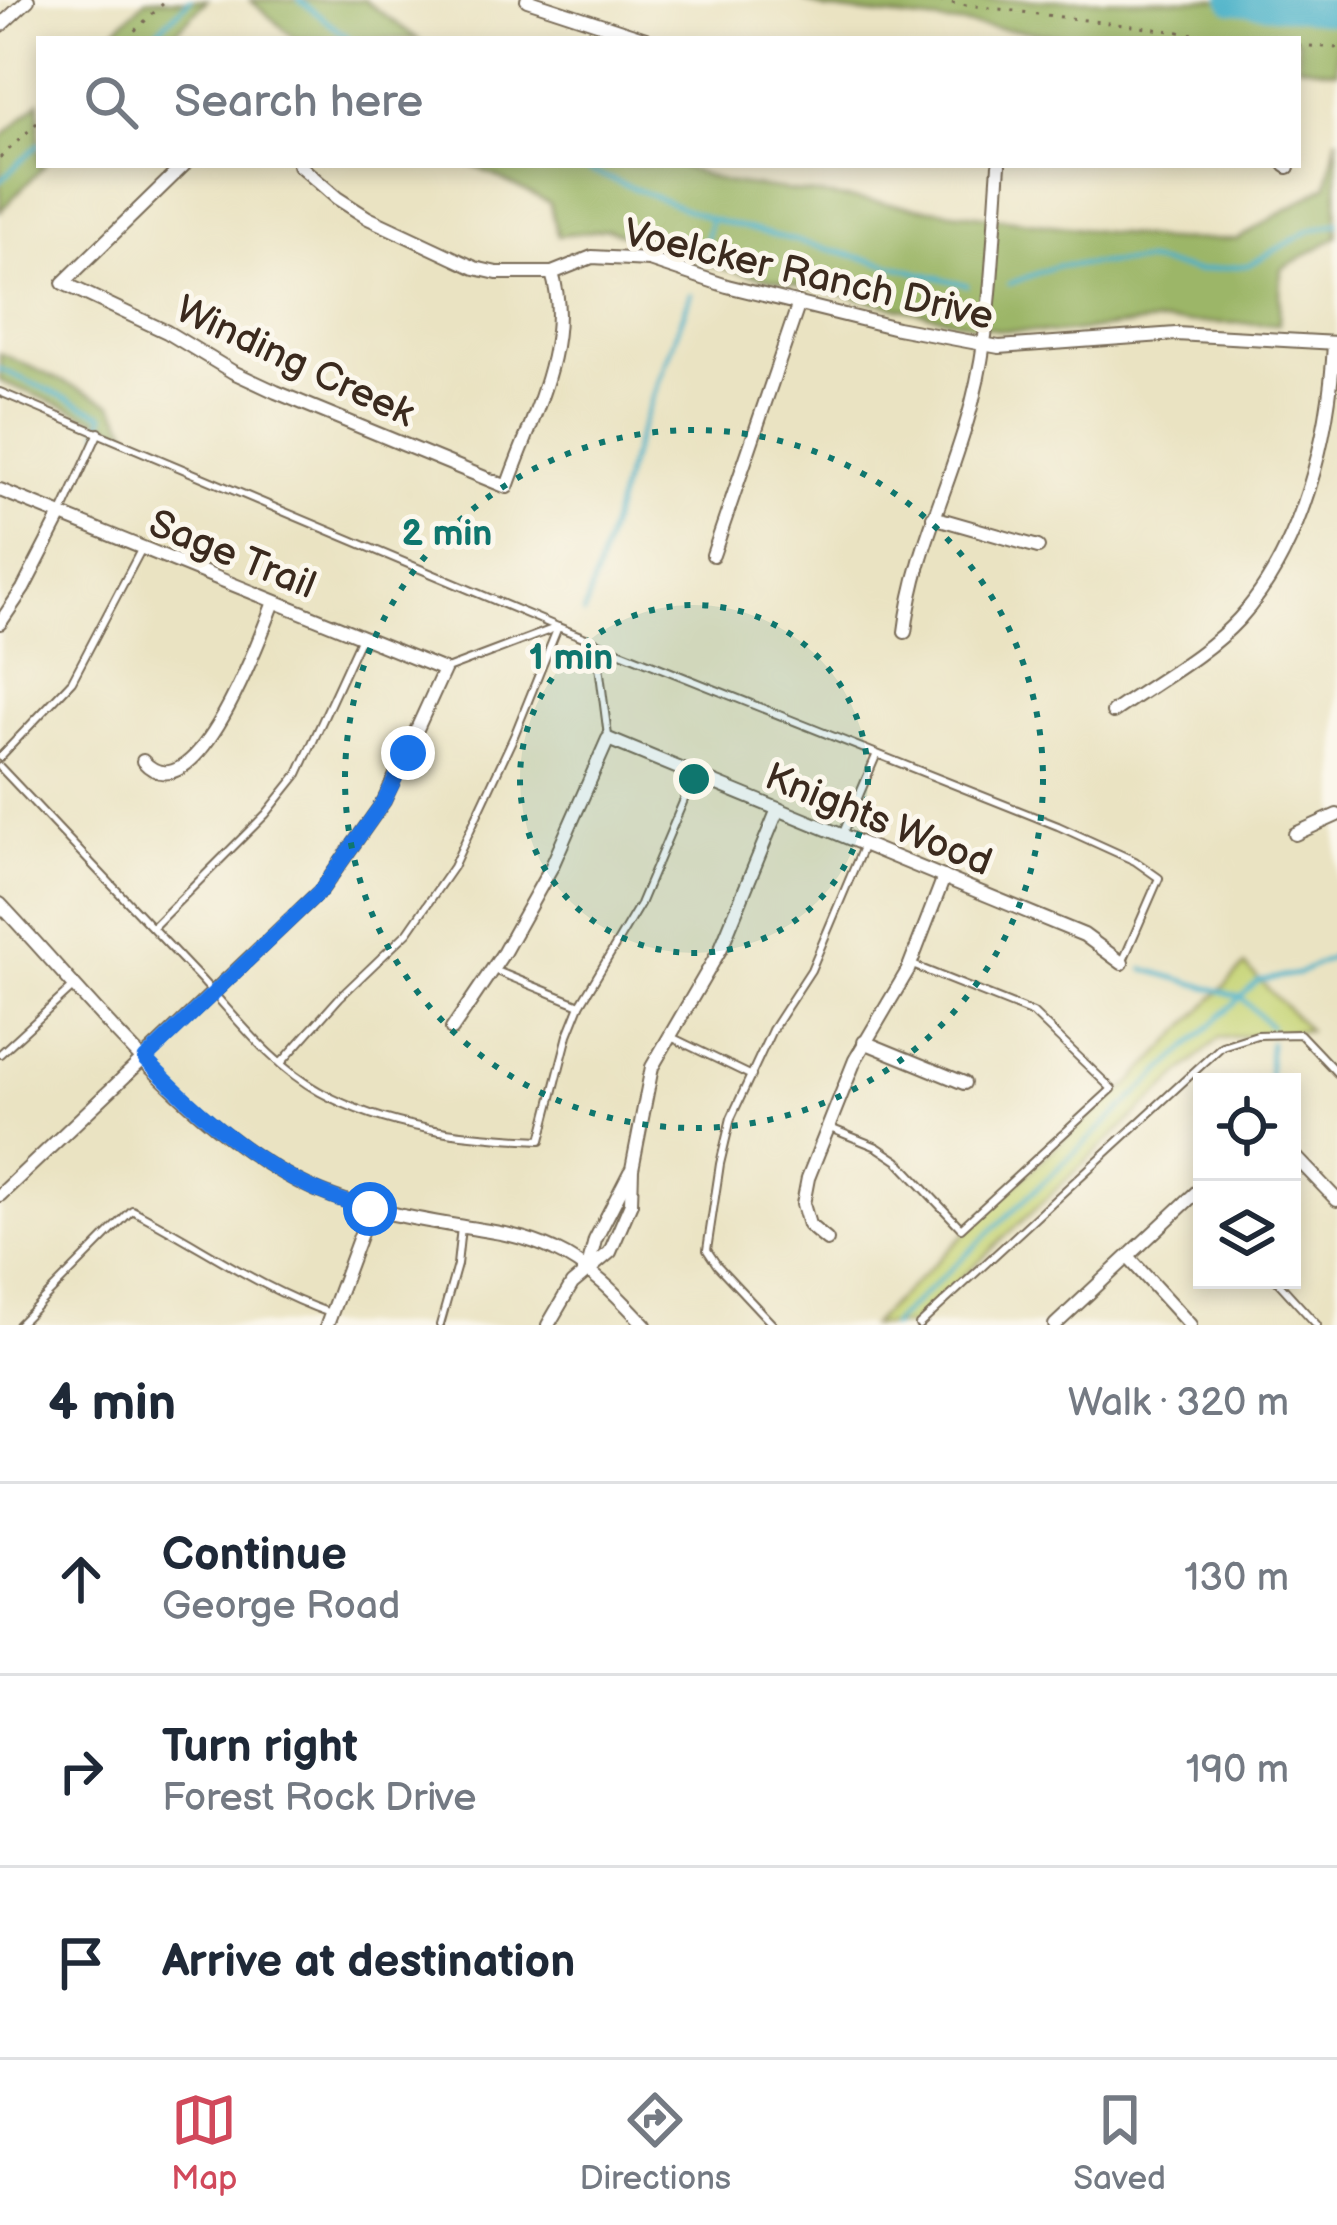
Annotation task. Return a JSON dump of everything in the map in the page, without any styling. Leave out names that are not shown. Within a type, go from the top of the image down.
[{"type":"street","points":[[0,26],[28,0]]},
{"type":"street","points":[[527,0],[637,36]]},
{"type":"street","name":"Winding Creek","points":[[181,168],[63,283],[276,392],[506,487],[558,336],[561,308],[552,273]]},
{"type":"street","name":"Voelcker Ranch Drive","points":[[302,168],[368,218],[475,268],[497,273],[552,273],[592,257],[649,260],[706,280],[985,346],[1045,347],[1108,337],[1176,334],[1336,343]]},
{"type":"street","points":[[905,632],[910,591],[972,406],[985,346],[999,168]]},
{"type":"street","points":[[713,555],[799,303]]},
{"type":"street","points":[[1113,712],[1222,635],[1270,580],[1304,499],[1330,399],[1336,343]]},
{"type":"street","name":"Sage Trail","points":[[0,490],[444,670]]},
{"type":"street","points":[[0,623],[61,515]]},
{"type":"street","points":[[933,517],[1038,547]]},
{"type":"street","points":[[143,761],[163,772],[184,765],[197,754],[238,691],[274,602]]},
{"type":"street","points":[[0,1195],[322,889],[355,847],[392,785],[444,670]]},
{"type":"street","points":[[452,1029],[552,866],[608,740]]},
{"type":"street","name":"Knights Wood","points":[[608,740],[1084,935],[1122,963]]},
{"type":"street","points":[[548,1325],[587,1269],[595,1240],[632,1168],[644,1093],[668,1035],[728,934],[778,809]]},
{"type":"street","points":[[1294,834],[1337,814]]},
{"type":"street","points":[[827,1240],[809,1225],[803,1204],[808,1178],[864,1042],[910,964],[944,877]]},
{"type":"street","points":[[2,908],[145,1059],[236,1144],[315,1189],[370,1209],[540,1243],[587,1269],[645,1325]]},
{"type":"street","points":[[864,1042],[964,1083]]},
{"type":"street","points":[[1301,1163],[1337,1201]]},
{"type":"street","points":[[1055,1325],[1193,1198]]},
{"type":"street","points":[[329,1320],[370,1209]]},
{"type":"street","points":[[1128,1257],[1190,1325]]},
{"type":"lane","points":[[0,392],[558,627],[1135,861],[1159,878],[1122,963]]},
{"type":"lane","points":[[61,515],[99,432]]},
{"type":"lane","points":[[0,758],[72,681],[142,548]]},
{"type":"lane","points":[[444,670],[558,627]]},
{"type":"lane","points":[[282,1062],[408,932],[453,867],[558,627]]},
{"type":"lane","points":[[152,927],[266,814],[298,774],[361,637]]},
{"type":"lane","points":[[596,640],[608,740]]},
{"type":"lane","points":[[842,835],[876,756]]},
{"type":"lane","points":[[0,767],[249,1036],[318,1091],[378,1117],[460,1136],[541,1140],[580,1005],[640,904],[695,775]]},
{"type":"lane","points":[[773,1325],[707,1250],[731,1118],[792,993],[811,970],[865,844]]},
{"type":"lane","points":[[828,1127],[898,1161],[961,1228],[1112,1089],[1033,1013],[910,964]]},
{"type":"lane","points":[[492,969],[580,1005]]},
{"type":"lane","points":[[0,1054],[76,984]]},
{"type":"lane","points":[[919,1325],[1222,1046],[1257,1035],[1300,1034],[1337,1072]]},
{"type":"lane","points":[[668,1035],[752,1076]]},
{"type":"lane","points":[[18,1325],[132,1210],[329,1320]]},
{"type":"lane","points":[[440,1325],[457,1265],[461,1227]]},
{"type":"lane","points":[[1284,1289],[1317,1325]]},
{"type":"path","points":[[129,36],[167,0]]},
{"type":"path","points":[[928,0],[1210,36]]},
{"type":"path","points":[[1301,45],[1337,48]]},
{"type":"path","points":[[0,158],[36,124]]},
{"type":"green space","points":[[146,0],[207,0],[172,36],[108,36]]},
{"type":"green space","points":[[250,0],[364,0],[414,36],[292,36]]},
{"type":"green space","points":[[803,0],[1337,0],[1337,71],[1301,65],[1301,36],[1066,36],[824,9]]},
{"type":"green space","points":[[36,105],[36,168],[42,168],[0,211],[0,139]]},
{"type":"green space","points":[[1337,137],[1337,237],[1281,269],[1279,324],[1157,322],[1058,333],[999,330],[712,266],[607,229],[558,236],[550,203],[478,168],[685,168],[725,182],[1165,240],[1238,239],[1327,185]]},
{"type":"green space","points":[[0,353],[112,404],[130,433],[0,381]]},
{"type":"green space","points":[[1245,965],[1308,1030],[1219,1038],[910,1325],[871,1325],[1056,1146],[1129,1085]]},
{"type":"waterway","points":[[152,36],[190,0]]},
{"type":"waterway","points":[[299,0],[346,36]]},
{"type":"waterway","points":[[1233,0],[1337,12]]},
{"type":"waterway","points":[[0,181],[36,147]]},
{"type":"waterway","points":[[583,168],[711,219],[967,285]]},
{"type":"waterway","points":[[701,263],[710,222]]},
{"type":"waterway","points":[[1009,284],[1056,266],[1146,261],[1197,271],[1249,265],[1309,231],[1337,223]]},
{"type":"waterway","points":[[584,614],[633,451],[691,294]]},
{"type":"waterway","points":[[0,369],[104,415],[99,432]]},
{"type":"waterway","points":[[891,1325],[1258,981],[1297,974],[1337,955]]},
{"type":"waterway","points":[[1144,969],[1241,997],[1270,1026]]},
{"type":"waterway","points":[[1269,1073],[1270,1043]]},
{"type":"route","points":[[370,1209],[315,1189],[236,1144],[145,1059],[322,889],[355,847],[408,753]]}]
